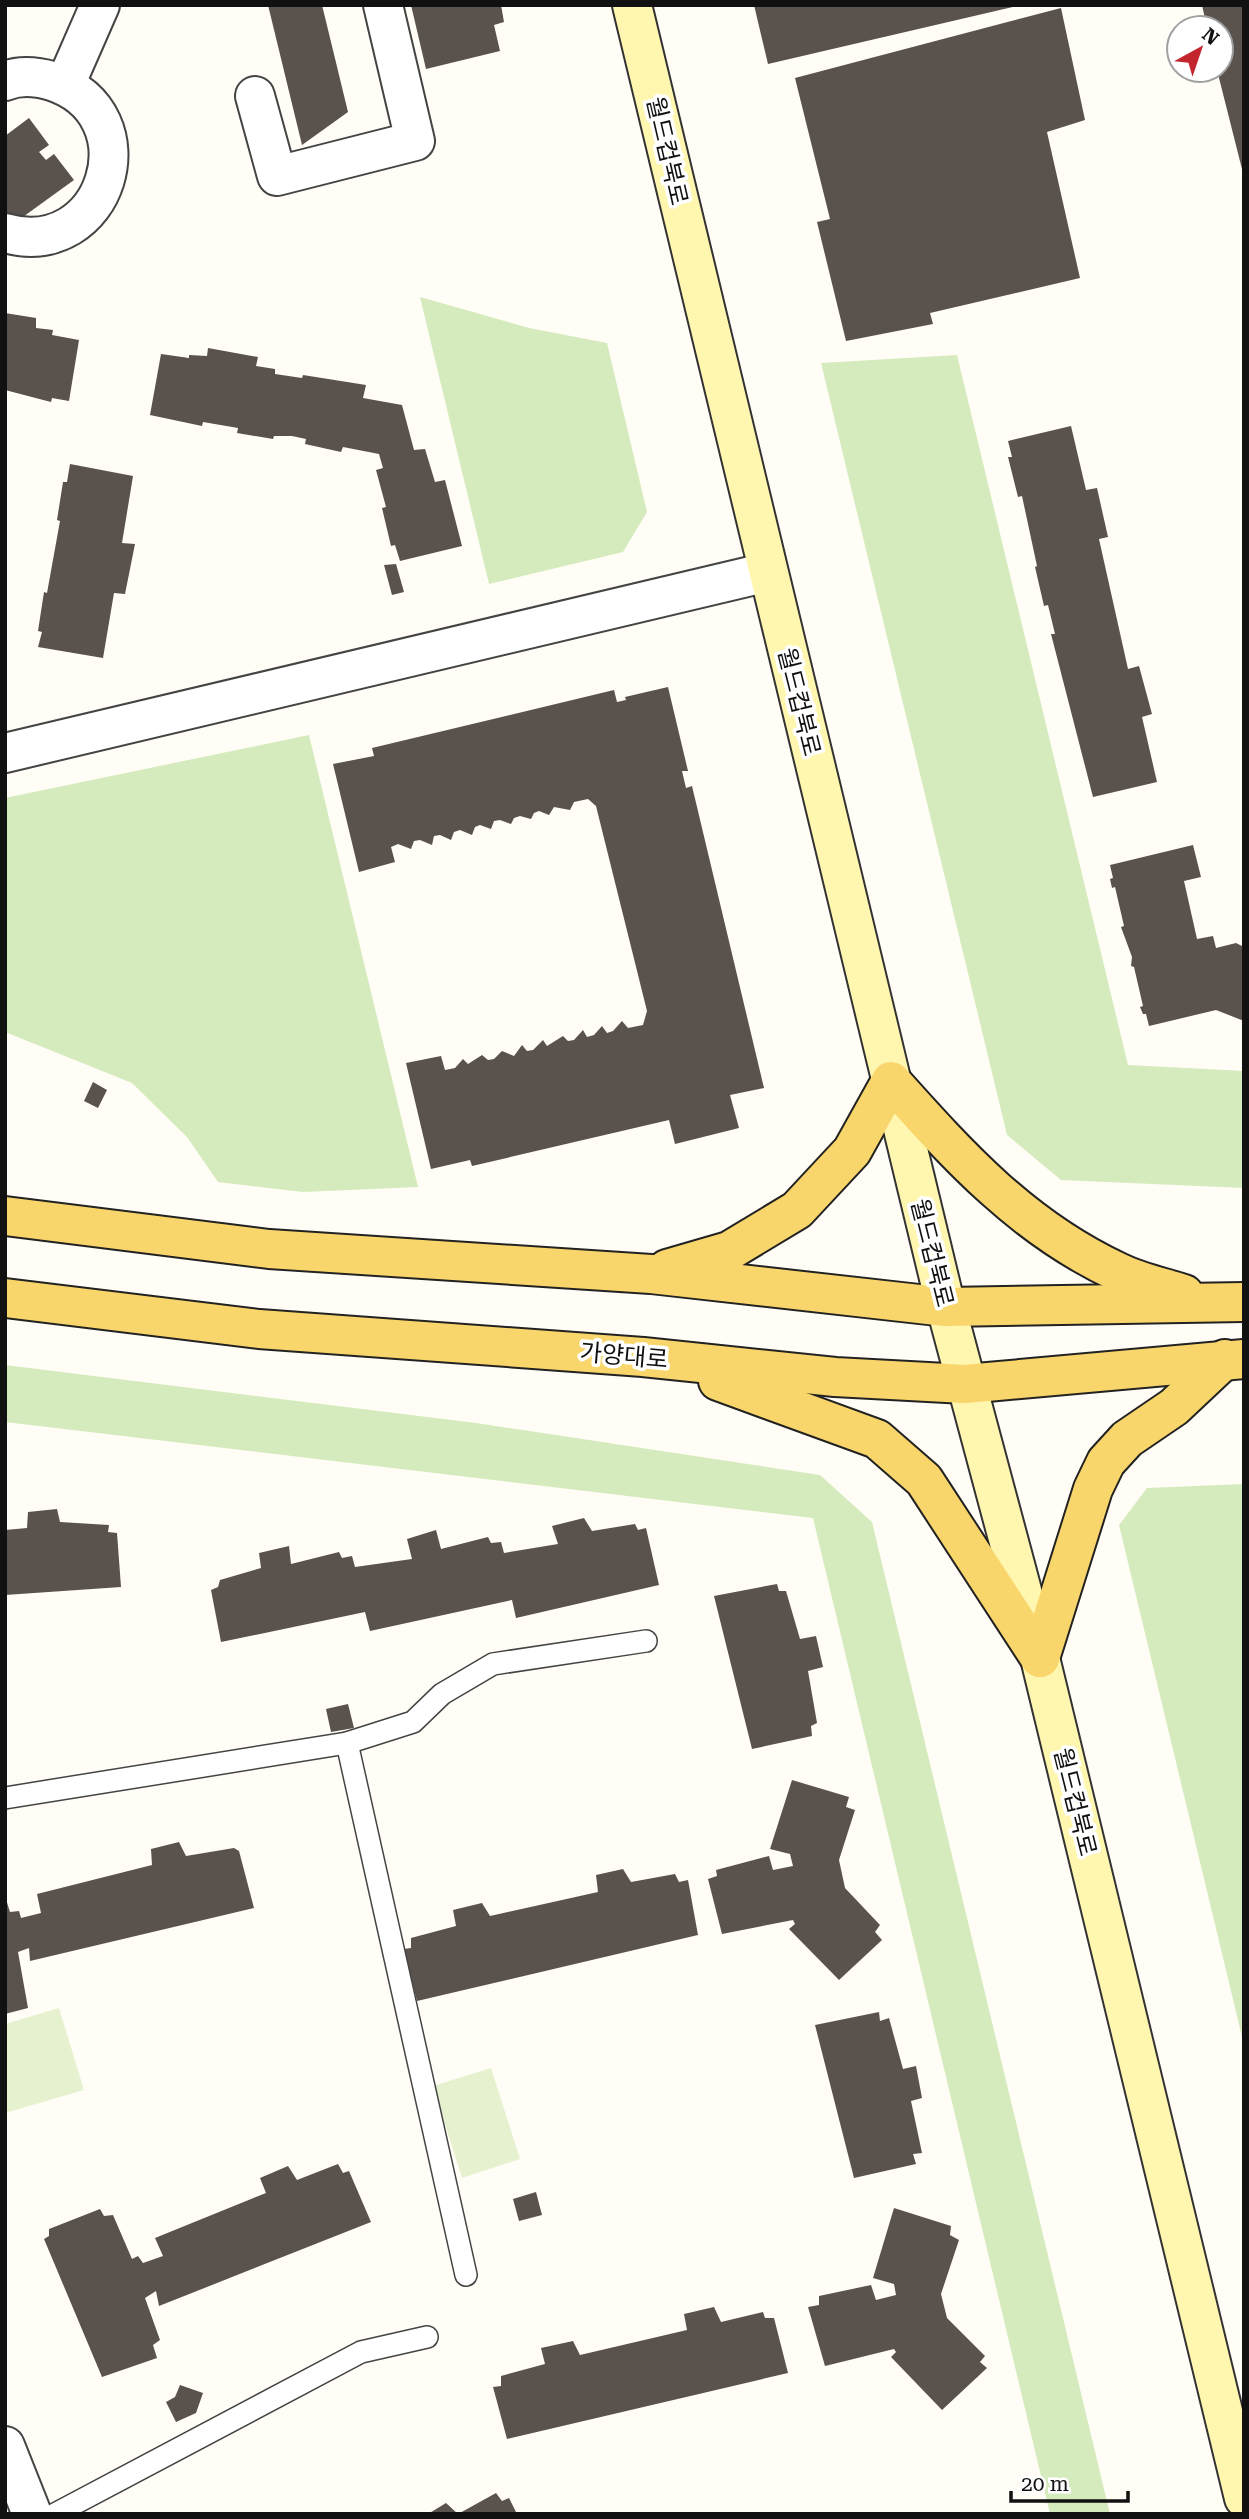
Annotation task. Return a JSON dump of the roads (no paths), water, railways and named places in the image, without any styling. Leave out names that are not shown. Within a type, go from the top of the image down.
[{"type":"main road","name":"월드컵북로","points":[[632,5],[946,1307],[1040,1658],[1244,2498]]},
{"type":"main road","points":[[651,1274],[729,1251],[797,1210],[852,1151],[891,1081],[962,1161],[1034,1225],[1119,1273],[1229,1303]]},
{"type":"main road","points":[[5,1216],[269,1249],[651,1274],[946,1307],[1229,1303]]},
{"type":"main road","name":"가양대로","points":[[5,1298],[259,1329],[643,1357],[835,1377],[965,1384],[1234,1359]]},
{"type":"main road","points":[[643,1357],[751,1391],[877,1439],[924,1480],[1040,1658]]},
{"type":"main road","points":[[1040,1658],[1093,1489],[1107,1462],[1127,1439],[1174,1407],[1234,1359]]},
{"type":"street","points":[[65,85],[100,5]]},
{"type":"street","points":[[255,96],[277,176],[415,141],[383,5]]},
{"type":"street","points":[[5,81],[39,77],[65,85],[82,97],[96,112],[105,131],[109,151],[102,192],[76,223],[57,233],[37,237],[5,233]]},
{"type":"street","points":[[5,753],[768,572]]},
{"type":"street","points":[[5,2446],[32,2514]]},
{"type":"lane","points":[[5,1798],[347,1743],[413,1723],[442,1694],[493,1664],[646,1641]]},
{"type":"lane","points":[[347,1743],[466,2275]]},
{"type":"lane","points":[[55,2514],[361,2352],[427,2337]]}]
